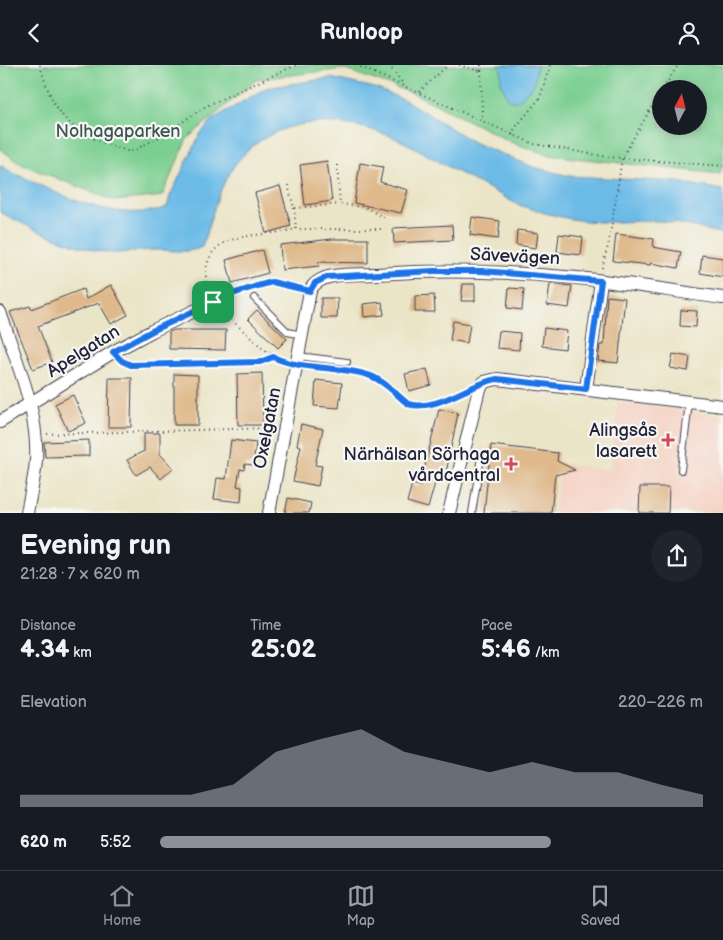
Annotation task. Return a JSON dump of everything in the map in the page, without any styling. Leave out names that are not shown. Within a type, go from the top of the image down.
[{"type":"street","name":"Sävevägen","points":[[310,291],[315,283],[327,277],[434,271],[482,271],[601,281],[723,298]]},
{"type":"street","points":[[586,389],[601,281]]},
{"type":"street","name":"Oxelgatan","points":[[269,513],[310,291]]},
{"type":"street","name":"Apelgatan","points":[[0,423],[113,352],[213,302]]},
{"type":"street","points":[[0,312],[30,405],[35,434],[36,460],[27,513]]},
{"type":"street","points":[[449,513],[478,393],[484,381],[497,379],[723,406]]},
{"type":"lane","points":[[254,298],[288,332],[302,335]]},
{"type":"lane","points":[[298,361],[347,362]]},
{"type":"lane","points":[[681,470],[689,402]]},
{"type":"lane","points":[[464,454],[481,457],[472,513]]},
{"type":"path","points":[[40,65],[47,91],[63,120],[100,142],[131,152],[163,135],[206,106],[296,65]]},
{"type":"path","points":[[356,65],[512,135],[544,146],[622,158],[723,167]]},
{"type":"path","points":[[389,65],[405,86]]},
{"type":"path","points":[[419,92],[448,65]]},
{"type":"path","points":[[459,65],[481,71]]},
{"type":"path","points":[[482,65],[482,121]]},
{"type":"path","points":[[512,135],[515,128],[540,98],[550,65]]},
{"type":"path","points":[[668,80],[678,65]]},
{"type":"path","points":[[601,281],[612,228],[622,158],[652,107]]},
{"type":"path","points":[[338,165],[340,204]]},
{"type":"path","points":[[288,185],[294,207],[296,229]]},
{"type":"path","points":[[294,207],[340,204],[366,207],[385,218]]},
{"type":"path","points":[[273,357],[208,297],[206,280],[210,257],[216,248],[236,238],[268,236],[296,229],[383,229]]},
{"type":"path","points":[[213,302],[226,296],[272,282],[310,291]]},
{"type":"path","points":[[113,352],[122,361],[131,365],[260,362],[273,357],[298,361]]},
{"type":"path","points":[[341,370],[370,375],[408,404],[416,406],[427,405],[484,381]]},
{"type":"path","points":[[35,434],[286,427]]},
{"type":"shaded area","name":"Alingsås lasarett","points":[[618,402],[723,416],[723,512],[554,513],[562,463],[610,470]]},
{"type":"green space","name":"Nolhagaparken","points":[[0,65],[723,65],[723,162],[720,174],[548,155],[513,143],[415,94],[343,69],[257,79],[187,139],[162,196],[115,201],[23,165],[0,149]]},
{"type":"water","points":[[501,65],[537,65],[534,85],[517,102],[509,100],[501,83]]},
{"type":"water","points":[[330,78],[375,88],[407,101],[473,142],[533,167],[569,176],[678,182],[723,190],[723,234],[668,222],[590,221],[544,213],[513,202],[396,138],[345,124],[320,123],[295,126],[271,134],[250,148],[232,169],[227,178],[218,196],[202,247],[197,249],[115,253],[101,251],[71,244],[0,212],[0,165],[11,172],[63,195],[97,207],[133,212],[167,207],[170,196],[200,134],[213,119],[266,88]]},
{"type":"building","points":[[327,161],[332,201],[305,205],[300,165]]},
{"type":"building","points":[[360,163],[383,167],[380,182],[408,190],[401,213],[354,203]]},
{"type":"building","points":[[280,186],[291,226],[266,233],[255,193]]},
{"type":"building","points":[[472,217],[500,221],[498,239],[470,235]]},
{"type":"building","points":[[452,225],[453,240],[394,243],[393,228]]},
{"type":"building","points":[[517,230],[538,233],[536,248],[516,245]]},
{"type":"building","points":[[559,234],[583,237],[581,255],[557,252]]},
{"type":"building","points":[[616,234],[654,239],[653,247],[681,252],[678,268],[651,263],[650,265],[613,261]]},
{"type":"building","points":[[332,239],[368,239],[368,263],[318,262],[319,266],[282,270],[280,245]]},
{"type":"building","points":[[262,250],[268,273],[232,283],[226,260]]},
{"type":"building","points":[[702,255],[723,258],[723,277],[700,273]]},
{"type":"building","points":[[463,284],[475,284],[475,301],[461,301]]},
{"type":"building","points":[[550,284],[572,286],[569,308],[547,305]]},
{"type":"building","points":[[111,285],[128,315],[111,324],[99,303],[38,326],[52,362],[33,369],[10,312],[30,306],[31,309],[83,289],[86,299]]},
{"type":"building","points":[[509,288],[524,289],[522,310],[507,308]]},
{"type":"building","points":[[434,295],[435,312],[415,312],[415,296]]},
{"type":"building","points":[[607,296],[625,298],[618,363],[598,361],[600,345],[604,345]]},
{"type":"building","points":[[321,298],[338,298],[337,318],[321,318]]},
{"type":"building","points":[[382,302],[384,315],[364,317],[363,304]]},
{"type":"building","points":[[257,310],[287,339],[278,348],[248,319]]},
{"type":"building","points":[[681,310],[697,311],[696,327],[680,326]]},
{"type":"building","points":[[453,321],[470,324],[467,343],[450,340]]},
{"type":"building","points":[[544,328],[567,331],[565,349],[542,346]]},
{"type":"building","points":[[174,330],[226,330],[225,350],[169,349],[169,332]]},
{"type":"building","points":[[499,331],[520,333],[519,350],[497,348]]},
{"type":"building","points":[[673,354],[690,357],[688,371],[670,368]]},
{"type":"building","points":[[427,369],[431,385],[409,391],[405,374]]},
{"type":"building","points":[[262,373],[263,425],[238,425],[237,374]]},
{"type":"building","points":[[174,374],[198,375],[198,425],[174,425]]},
{"type":"building","points":[[109,378],[132,378],[131,427],[108,427]]},
{"type":"building","points":[[316,380],[342,383],[339,408],[314,406]]},
{"type":"building","points":[[73,395],[86,423],[68,431],[55,404]]},
{"type":"building","points":[[439,409],[458,413],[445,478],[437,476],[428,508],[407,502],[412,484],[420,486]]},
{"type":"building","points":[[301,424],[323,429],[315,465],[322,466],[318,486],[293,481],[301,446],[297,445]]},
{"type":"building","points":[[144,433],[160,433],[160,454],[173,468],[161,479],[150,467],[136,475],[127,460],[144,451]]},
{"type":"building","points":[[89,440],[89,456],[45,457],[44,442]]},
{"type":"building","points":[[231,440],[256,443],[253,465],[245,464],[244,470],[240,469],[237,486],[242,487],[241,502],[214,499],[217,478],[226,479]]},
{"type":"building","points":[[491,445],[558,453],[557,461],[575,470],[555,475],[551,513],[484,513]]},
{"type":"building","points":[[640,487],[669,487],[668,513],[639,513]]},
{"type":"building","points":[[288,498],[311,503],[309,513],[285,513]]},
{"type":"place","name":"Alingsås lasarett","points":[[668,440]]},
{"type":"place","name":"Närhälsan Sörhaga vårdcentral","points":[[511,464]]},
{"type":"route","points":[[482,271],[601,281],[586,389],[497,379],[484,381],[466,391],[427,405],[416,406],[408,404],[370,375],[288,364],[273,357],[260,362],[131,365],[122,361],[113,352],[213,302],[226,296],[272,282],[310,291],[315,283],[327,277],[384,273],[482,271]]}]
